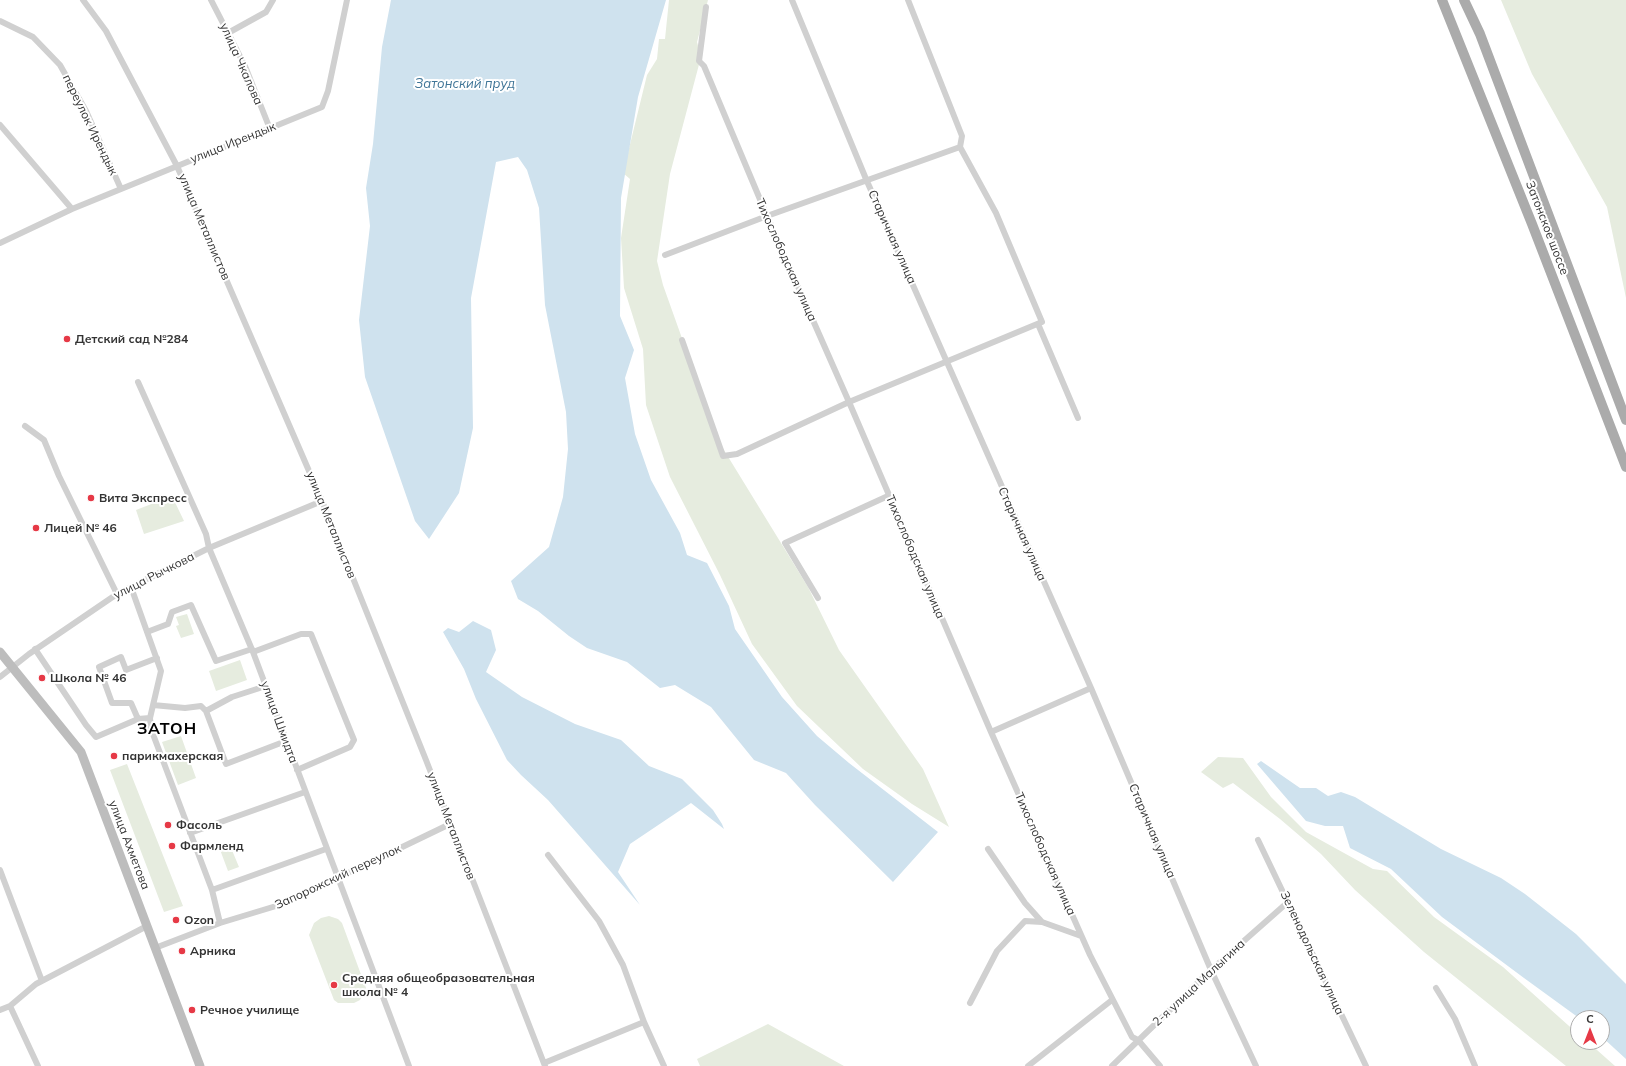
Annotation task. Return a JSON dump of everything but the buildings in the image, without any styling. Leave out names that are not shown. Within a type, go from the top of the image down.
[{"type":"main road","name":"Затонское шоссе","points":[[1442,0],[1529,217],[1626,467]]},
{"type":"main road","name":"Затонское шоссе","points":[[1464,0],[1480,34],[1626,420]]},
{"type":"main road","name":"улица Ахметова","points":[[0,652],[81,752],[200,1066]]},
{"type":"street","name":"улица Металлистов","points":[[83,0],[106,31],[177,166],[322,501],[544,1065]]},
{"type":"street","name":"улица Чкалова","points":[[211,0],[245,66],[270,129]]},
{"type":"street","points":[[228,34],[266,12],[273,0]]},
{"type":"street","name":"улица Ирендык","points":[[0,243],[72,209],[322,107],[328,92],[347,0]]},
{"type":"street","name":"Старичная улица","points":[[792,0],[866,179],[1092,688],[1211,970],[1256,1066]]},
{"type":"street","points":[[908,0],[962,136],[960,147],[996,213],[1078,418]]},
{"type":"street","name":"Тихослободская улица","points":[[706,7],[699,61],[704,66],[888,496],[1081,936],[1132,1037],[1138,1040],[1160,1066]]},
{"type":"street","name":"переулок Ирендык","points":[[0,21],[33,37],[60,66],[86,111],[121,189]]},
{"type":"street","points":[[0,125],[72,209]]},
{"type":"street","points":[[665,255],[866,179],[960,147]]},
{"type":"street","points":[[682,340],[723,456],[737,454],[849,402],[1040,323]]},
{"type":"street","name":"улица Шмидта","points":[[138,382],[206,534],[209,548],[252,650],[409,1066]]},
{"type":"street","points":[[25,426],[44,440],[59,476],[117,594]]},
{"type":"street","points":[[818,598],[785,542],[888,496]]},
{"type":"street","name":"улица Рычкова","points":[[0,677],[36,649],[117,594],[209,548],[322,501]]},
{"type":"street","points":[[131,587],[162,670],[150,718],[151,729],[212,890],[220,923]]},
{"type":"street","points":[[147,632],[168,624],[172,612],[191,605],[216,661],[301,634],[311,634],[354,740],[350,747],[297,770]]},
{"type":"street","points":[[36,649],[86,725],[96,736],[138,719],[150,718]]},
{"type":"street","points":[[138,719],[130,703],[112,703],[99,667],[121,657],[126,670],[157,658]]},
{"type":"street","points":[[206,711],[232,697],[266,686]]},
{"type":"street","points":[[991,732],[1092,688]]},
{"type":"street","points":[[153,705],[185,708],[201,706],[206,711],[226,764],[286,741]]},
{"type":"street","points":[[190,834],[305,792]]},
{"type":"street","name":"Запорожский переулок","points":[[155,948],[220,923],[286,903],[450,824]]},
{"type":"street","name":"Зеленодольская улица","points":[[1258,840],[1366,1066]]},
{"type":"street","points":[[212,890],[326,849]]},
{"type":"street","points":[[988,849],[1025,903],[1042,922]]},
{"type":"street","points":[[548,855],[599,921],[623,965],[644,1022],[664,1066]]},
{"type":"street","points":[[0,870],[42,981]]},
{"type":"street","name":"2-я улица Малыгина","points":[[1112,1066],[1211,970],[1288,902]]},
{"type":"street","points":[[970,1003],[997,951],[1025,922],[1042,922],[1081,936]]},
{"type":"street","points":[[0,1010],[10,1006],[42,981],[147,926]]},
{"type":"street","points":[[1436,988],[1455,1019],[1475,1066]]},
{"type":"street","points":[[1028,1066],[1112,1000]]},
{"type":"street","points":[[10,1006],[38,1066]]},
{"type":"street","points":[[544,1065],[644,1022]]},
{"type":"shaded area","points":[[669,0],[708,0],[697,42],[701,57],[670,174],[657,261],[663,285],[719,442],[808,587],[839,650],[923,769],[949,827],[912,804],[863,769],[797,706],[752,644],[720,575],[670,477],[646,405],[643,349],[624,288],[621,238],[630,179],[623,173],[647,75],[657,59],[659,39],[665,39]]},
{"type":"shaded area","points":[[1501,0],[1626,0],[1626,298],[1607,207],[1532,74]]},
{"type":"shaded area","points":[[172,496],[184,521],[144,534],[136,510]]},
{"type":"shaded area","points":[[187,614],[194,634],[181,638],[176,626],[179,625],[176,617]]},
{"type":"shaded area","points":[[240,660],[247,680],[216,691],[209,671]]},
{"type":"shaded area","points":[[181,736],[196,778],[178,785],[162,742]]},
{"type":"shaded area","points":[[1218,757],[1243,758],[1271,797],[1306,832],[1373,869],[1387,871],[1434,917],[1503,967],[1570,1027],[1570,1050],[1597,1050],[1615,1066],[1566,1066],[1424,952],[1355,890],[1321,854],[1280,819],[1233,783],[1223,788],[1201,772]]},
{"type":"shaded area","points":[[127,764],[183,906],[164,912],[110,770]]},
{"type":"shaded area","points":[[229,843],[239,867],[228,871],[219,847]]},
{"type":"shaded area","points":[[329,916],[338,919],[342,923],[366,988],[360,1000],[354,1003],[338,1003],[334,1000],[309,935],[314,923],[321,918]]},
{"type":"shaded area","points":[[768,1024],[844,1066],[700,1066],[697,1059]]},
{"type":"water","name":"Затонский пруд","points":[[391,0],[666,0],[638,97],[621,198],[620,316],[634,350],[625,378],[635,434],[651,480],[680,533],[687,555],[707,563],[729,606],[735,629],[782,697],[817,736],[849,763],[938,832],[893,882],[815,805],[786,773],[754,760],[711,707],[675,685],[660,688],[627,662],[587,648],[569,636],[538,611],[518,599],[511,581],[549,547],[563,497],[568,449],[566,412],[545,305],[539,208],[527,170],[518,157],[496,162],[471,298],[473,428],[459,493],[429,539],[415,521],[365,377],[359,320],[370,226],[366,188],[373,144],[382,47]]},
{"type":"water","points":[[473,621],[491,630],[496,650],[486,672],[522,697],[575,724],[621,740],[649,766],[682,779],[713,810],[722,824],[724,829],[691,803],[630,844],[618,872],[640,905],[548,800],[507,760],[476,699],[464,669],[443,632],[448,628],[459,632]]},
{"type":"water","points":[[1261,761],[1300,788],[1316,788],[1328,796],[1341,792],[1355,797],[1441,849],[1501,878],[1525,894],[1576,934],[1626,984],[1626,1059],[1610,1044],[1610,1010],[1570,1010],[1570,1011],[1442,917],[1391,869],[1350,848],[1343,826],[1325,826],[1306,821],[1257,764]]},
{"type":"place","name":"Детский сад №284","points":[[67,339]]},
{"type":"place","name":"Вита Экспресс","points":[[91,498]]},
{"type":"place","name":"Лицей № 46","points":[[36,528]]},
{"type":"place","name":"Школа № 46","points":[[42,678]]},
{"type":"place","name":"парикмахерская","points":[[114,756]]},
{"type":"place","name":"Фасоль","points":[[168,825]]},
{"type":"place","name":"Фармленд","points":[[172,846]]},
{"type":"place","name":"Ozon","points":[[176,920]]},
{"type":"place","name":"Арника","points":[[182,951]]},
{"type":"place","name":"Средняя общеобразовательная школа № 4","points":[[334,985]]},
{"type":"place","name":"Речное училище","points":[[192,1010]]},
{"type":"district","name":"ЗАТОН","points":[[167,729]]}]
